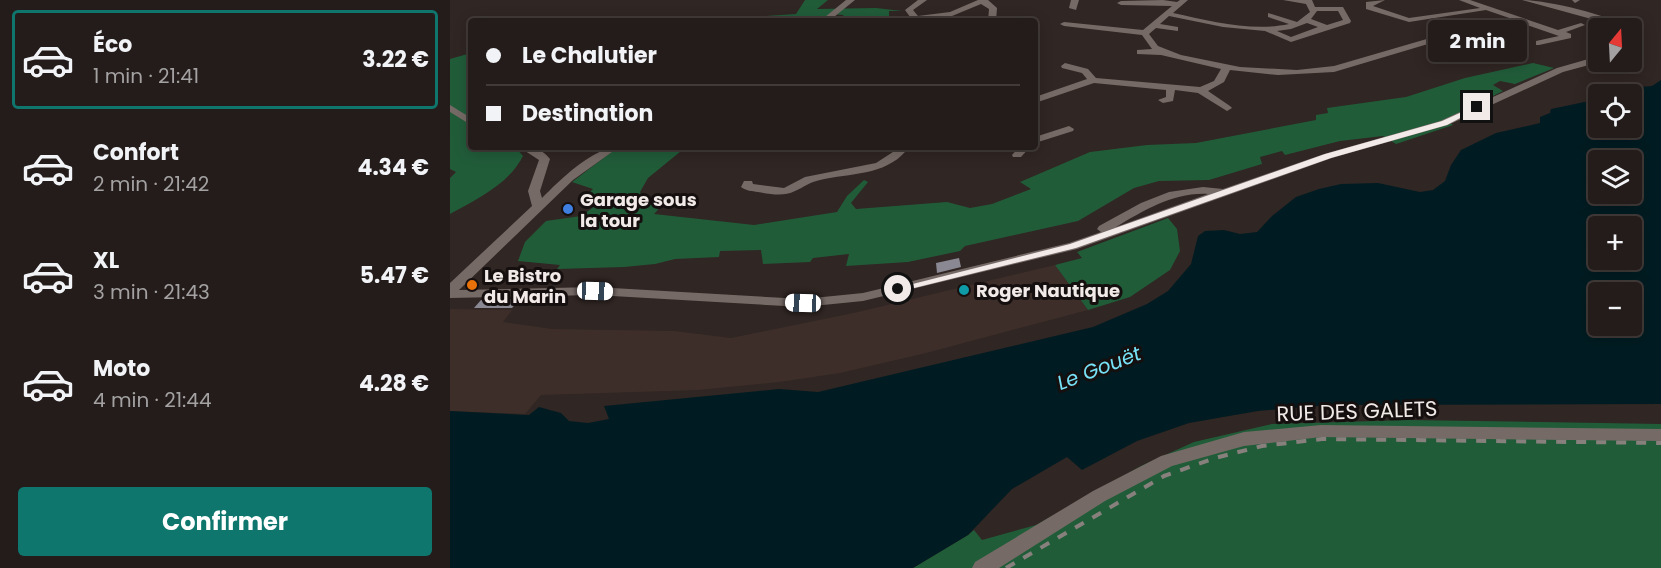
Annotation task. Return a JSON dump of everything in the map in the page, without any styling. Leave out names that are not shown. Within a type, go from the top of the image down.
[{"type":"street","points":[[829,18],[851,0]]},
{"type":"street","points":[[1168,14],[1207,17],[1237,27],[1268,30],[1291,40],[1347,21],[1340,9],[1287,0]]},
{"type":"street","points":[[1382,0],[1369,4],[1369,7],[1409,20],[1488,9]]},
{"type":"street","points":[[1462,0],[1568,36],[1539,43]]},
{"type":"street","points":[[1526,0],[1598,18]]},
{"type":"street","points":[[915,18],[909,10],[921,1]]},
{"type":"street","points":[[929,18],[952,14],[983,1],[993,8],[992,18]]},
{"type":"street","points":[[1121,3],[1182,2]]},
{"type":"street","points":[[1145,33],[1182,2]]},
{"type":"street","points":[[1268,30],[1307,20],[1313,16],[1310,3]]},
{"type":"street","points":[[1271,15],[1295,24]]},
{"type":"street","points":[[1307,20],[1324,28]]},
{"type":"street","points":[[1140,52],[1163,52],[1226,68],[1288,72],[1336,68],[1469,30],[1530,22]]},
{"type":"street","points":[[1064,24],[1114,27],[1145,33]]},
{"type":"street","points":[[1152,25],[1175,29]]},
{"type":"street","points":[[1559,32],[1581,25]]},
{"type":"street","points":[[1229,35],[1237,27]]},
{"type":"street","points":[[1145,33],[1149,42],[1163,52]]},
{"type":"street","points":[[450,293],[595,291],[803,303],[880,293],[1051,252],[1092,239],[1328,156],[1444,123],[1560,70],[1588,62]]},
{"type":"street","points":[[1065,66],[1085,71],[1093,80]]},
{"type":"street","points":[[1038,99],[1093,80],[1200,90],[1211,87],[1221,80],[1226,74],[1226,68]]},
{"type":"street","points":[[1163,100],[1170,99],[1171,88]]},
{"type":"street","points":[[1200,90],[1227,108]]},
{"type":"street","points":[[450,108],[468,120]]},
{"type":"street","points":[[1038,139],[1070,129]]},
{"type":"street","points":[[530,150],[545,159],[534,191],[538,206]]},
{"type":"street","points":[[450,293],[538,206],[590,162],[609,150]]},
{"type":"street","points":[[748,183],[747,187],[785,191],[806,179],[870,170],[895,156],[901,150]]},
{"type":"street","name":"RUE DES GALETS","points":[[982,568],[1072,513],[1167,461],[1244,439],[1322,431],[1661,435]]},
{"type":"shaded area","points":[[1055,265],[1088,310],[840,373],[698,390],[541,395],[525,414],[450,411],[450,309],[512,310],[503,322],[552,329],[674,331],[731,338],[858,312]]},
{"type":"green space","points":[[805,0],[828,0],[817,9],[876,8],[902,11],[889,11],[889,17],[895,18],[843,18],[843,15],[831,14],[824,18],[735,18],[796,14]]},
{"type":"green space","points":[[468,54],[468,150],[518,150],[523,156],[501,183],[450,214],[450,178],[456,172],[450,169],[450,59]]},
{"type":"green space","points":[[1533,63],[1554,68],[1515,84],[1500,81],[1493,85],[1503,91],[1445,120],[1453,125],[1396,144],[1383,136],[1340,141],[1285,155],[1282,151],[1260,157],[1262,164],[1209,180],[1159,181],[1134,188],[1078,221],[965,246],[960,251],[908,262],[846,266],[849,254],[813,258],[810,262],[763,264],[761,250],[720,251],[719,257],[675,259],[655,264],[624,267],[557,269],[560,265],[518,261],[525,242],[546,221],[581,216],[595,206],[580,203],[593,189],[572,182],[614,150],[682,150],[648,178],[640,192],[644,201],[664,203],[654,214],[754,225],[837,212],[847,196],[864,180],[868,182],[851,203],[856,209],[947,202],[970,208],[992,204],[1031,189],[1020,182],[1090,152],[1147,145],[1196,143],[1316,120],[1316,115],[1328,113],[1327,108],[1406,97],[1465,78]]},
{"type":"green space","points":[[1168,218],[1177,229],[1180,251],[1170,270],[1130,297],[1088,310],[1055,265],[1082,258],[1077,252]]},
{"type":"green space","points":[[1409,420],[1661,424],[1661,568],[913,568],[974,530],[982,540],[1036,525],[1141,466],[1194,442],[1272,424]]},
{"type":"water","name":"Le Gouët","points":[[1661,80],[1661,404],[1331,405],[1258,411],[1189,423],[1137,441],[1082,470],[1067,457],[1012,489],[968,535],[913,568],[450,568],[450,411],[529,415],[539,407],[561,413],[569,421],[588,423],[609,419],[604,406],[779,389],[818,392],[1093,327],[1147,304],[1168,291],[1191,264],[1198,236],[1205,231],[1224,230],[1240,234],[1257,232],[1272,216],[1296,197],[1341,184],[1378,183],[1420,192],[1433,190],[1445,181],[1451,165],[1461,150],[1496,133],[1540,123],[1540,117],[1550,113],[1551,109],[1588,101],[1588,138],[1642,138],[1642,87],[1652,86]]},
{"type":"building","points":[[959,258],[961,267],[937,273],[936,263]]},
{"type":"building","points":[[520,299],[512,308],[474,308],[481,300]]},
{"type":"railway","points":[[1006,568],[1164,476],[1215,458],[1262,446],[1322,439],[1661,443]]},
{"type":"place","name":"Garage sous la tour","points":[[568,209]]},
{"type":"place","name":"Le Bistro du Marin","points":[[472,285]]},
{"type":"place","name":"Roger Nautique","points":[[964,290]]},
{"type":"route","points":[[898,289],[1073,246],[1328,156],[1421,131],[1477,107]]}]
